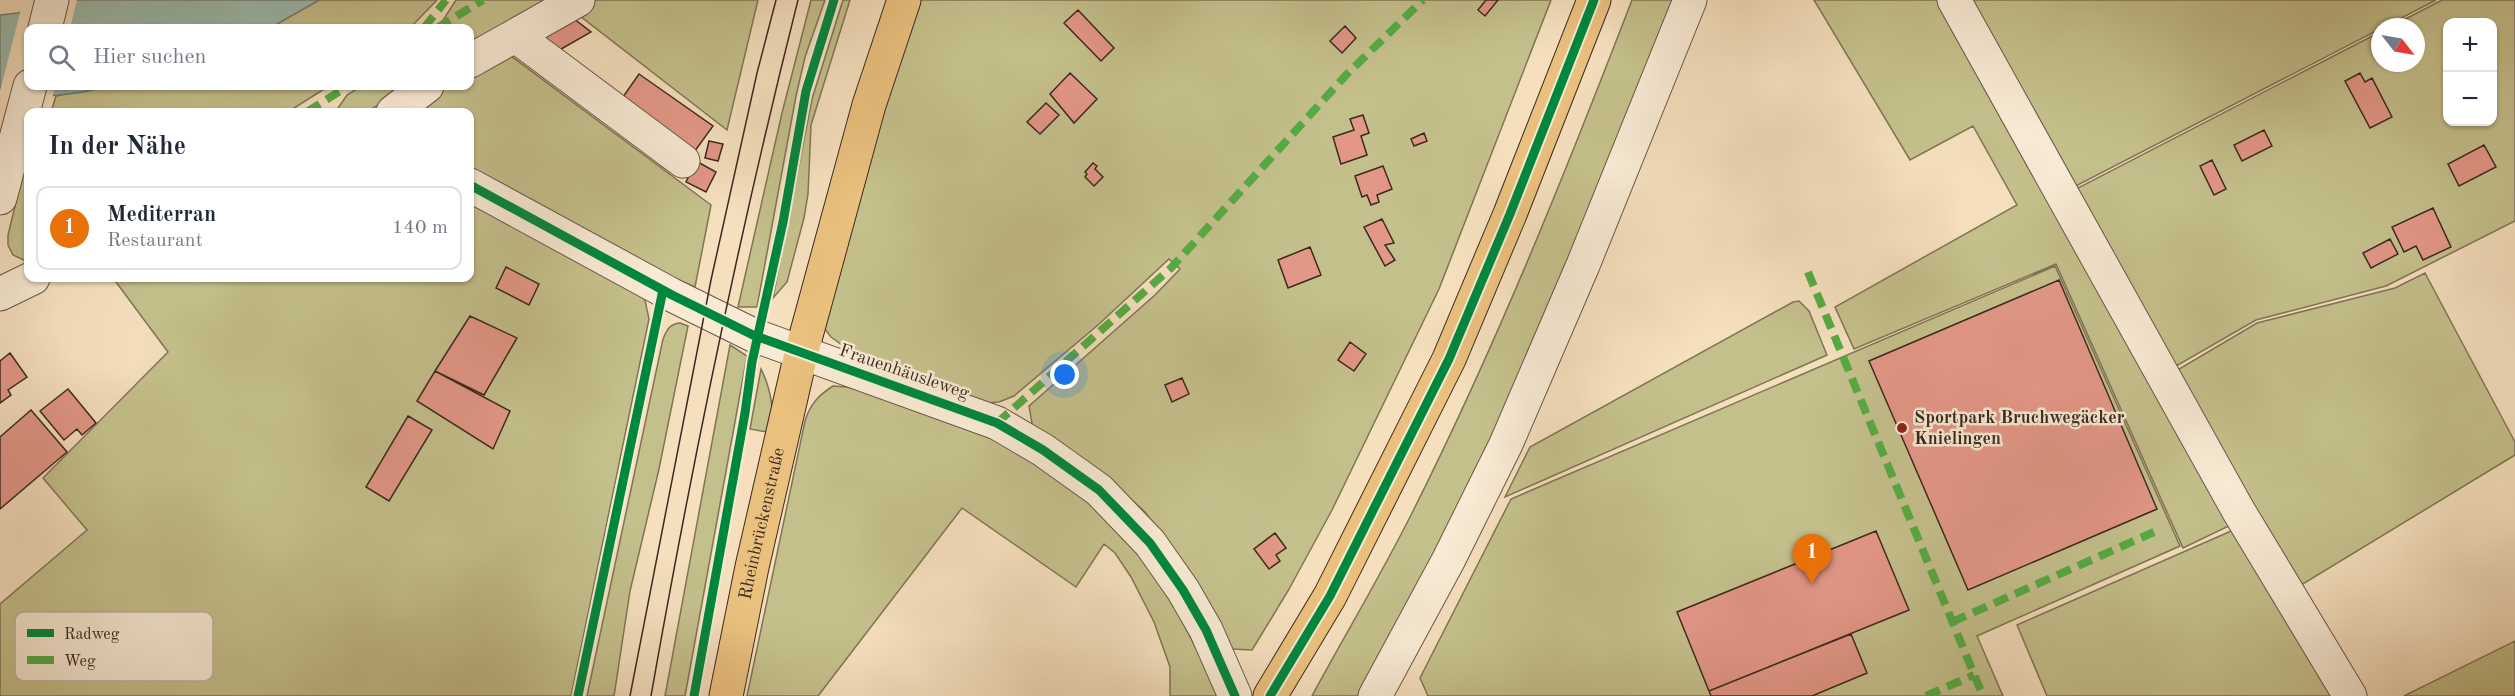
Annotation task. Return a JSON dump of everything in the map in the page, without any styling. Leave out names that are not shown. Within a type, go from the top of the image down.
[{"type":"main road","name":"Rheinbrückenstraße","points":[[726,696],[752,567],[801,354],[866,116],[904,0]]},
{"type":"main road","points":[[1270,696],[1330,596],[1449,359],[1510,214],[1593,0]]},
{"type":"street","points":[[46,24],[52,0]]},
{"type":"street","points":[[474,60],[578,0]]},
{"type":"street","points":[[1375,696],[1449,559],[1506,444],[1583,265],[1690,0]]},
{"type":"street","points":[[1954,0],[2238,510],[2350,696]]},
{"type":"street","points":[[512,38],[521,40],[683,161]]},
{"type":"street","points":[[25,108],[29,90]]},
{"type":"street","points":[[398,108],[422,90]]},
{"type":"street","points":[[0,198],[24,110]]},
{"type":"street","name":"Frauenhäusleweg","points":[[474,187],[672,295],[753,335],[997,423],[1043,450],[1099,490],[1150,543],[1183,590],[1206,630],[1235,696]]},
{"type":"street","points":[[0,294],[25,282]]},
{"type":"shaded area","points":[[62,0],[319,0],[277,24],[24,24],[24,90],[92,90],[0,102],[0,15],[18,13]]},
{"type":"shaded area","points":[[319,0],[437,0],[414,24],[277,24]]},
{"type":"shaded area","points":[[456,0],[758,0],[727,130],[563,3],[474,48],[474,24],[441,24]]},
{"type":"shaded area","points":[[811,0],[825,0],[805,57],[796,96],[757,307],[738,307],[782,113]]},
{"type":"shaded area","points":[[843,0],[850,0],[811,125],[808,194],[804,218],[787,282],[773,298],[812,99]]},
{"type":"shaded area","points":[[915,0],[1551,0],[1439,289],[1332,510],[1288,591],[1252,650],[1231,649],[1187,567],[1145,512],[1101,472],[1033,429],[1029,406],[1155,295],[1180,269],[1169,259],[1098,325],[1014,396],[999,402],[985,403],[859,357],[831,337],[822,325]]},
{"type":"shaded area","points":[[1632,0],[1674,0],[1528,361],[1444,540],[1359,696],[1312,696],[1400,536],[1472,387],[1555,195]]},
{"type":"shaded area","points":[[1814,0],[1942,0],[2235,523],[2183,548],[2056,264],[1854,349],[1835,307],[2017,205],[1973,126],[1910,160]]},
{"type":"shaded area","points":[[1966,0],[2436,0],[2401,18],[2371,18],[2371,34],[2072,188]]},
{"type":"shaded area","points":[[2442,0],[2515,0],[2515,221],[2386,286],[2256,320],[2171,369],[2074,190],[2371,37],[2371,72],[2425,72],[2425,18],[2407,18]]},
{"type":"shaded area","points":[[507,53],[711,205],[695,287],[650,268],[474,174],[474,108],[412,108],[442,90],[474,90],[474,72]]},
{"type":"shaded area","points":[[88,90],[323,90],[294,108],[52,108],[56,96]]},
{"type":"shaded area","points":[[355,90],[405,90],[373,108],[338,108],[347,95]]},
{"type":"shaded area","points":[[24,169],[24,260],[13,255],[8,245],[8,235]]},
{"type":"shaded area","points":[[474,202],[636,290],[645,300],[649,319],[571,696],[0,696],[0,604],[87,530],[43,478],[168,352],[116,282],[474,282]]},
{"type":"shaded area","name":"Sportpark Bruchwegäcker Knielingen","points":[[2055,266],[2180,546],[1977,636],[2003,696],[1428,696],[1420,678],[1511,499]]},
{"type":"shaded area","points":[[2425,273],[2515,442],[2515,455],[2293,590],[2174,372],[2257,323],[2395,288]]},
{"type":"shaded area","points":[[1799,301],[1809,311],[1827,355],[1505,497],[1530,447],[1793,302]]},
{"type":"shaded area","points":[[680,323],[688,326],[659,469],[630,591],[614,696],[587,696],[663,339],[671,326]]},
{"type":"shaded area","points":[[730,345],[747,356],[685,696],[665,696]]},
{"type":"shaded area","points":[[761,369],[771,400],[773,433],[750,429]]},
{"type":"shaded area","points":[[833,386],[847,387],[903,402],[1015,448],[1083,496],[1137,548],[1179,615],[1217,696],[1170,696],[1170,667],[1154,622],[1131,577],[1115,553],[1104,544],[1076,587],[962,508],[818,696],[747,696],[805,421],[816,400]]},
{"type":"shaded area","points":[[2238,528],[2338,696],[2047,696],[2017,625]]},
{"type":"shaded area","points":[[2515,641],[2515,696],[2404,696]]},
{"type":"pier","points":[[51,0],[77,0],[71,24],[24,24],[24,90],[54,90],[52,99],[0,105],[0,91],[21,9]]},
{"type":"building","points":[[1486,0],[1498,0],[1485,16],[1478,10]]},
{"type":"building","points":[[1078,10],[1114,48],[1101,61],[1064,23]]},
{"type":"building","points":[[565,12],[591,32],[556,52],[538,29]]},
{"type":"building","points":[[1345,26],[1356,38],[1342,53],[1330,41]]},
{"type":"building","points":[[1070,73],[1097,99],[1074,123],[1050,94]]},
{"type":"building","points":[[2360,73],[2365,82],[2372,78],[2392,117],[2370,128],[2345,81]]},
{"type":"building","points":[[639,74],[713,126],[692,155],[618,104]]},
{"type":"building","points":[[1046,103],[1059,115],[1040,134],[1027,122]]},
{"type":"building","points":[[1363,115],[1369,133],[1361,136],[1367,155],[1341,164],[1333,137],[1354,130],[1350,119]]},
{"type":"building","points":[[2264,130],[2272,146],[2242,161],[2234,145]]},
{"type":"building","points":[[1424,133],[1427,141],[1414,146],[1411,139]]},
{"type":"building","points":[[709,141],[723,144],[718,161],[705,158]]},
{"type":"building","points":[[2484,145],[2496,167],[2459,186],[2448,164]]},
{"type":"building","points":[[2212,160],[2226,189],[2214,195],[2200,166]]},
{"type":"building","points":[[696,161],[716,172],[706,192],[686,182]]},
{"type":"building","points":[[1093,163],[1097,166],[1095,169],[1103,177],[1094,186],[1085,177],[1087,174],[1085,172]]},
{"type":"building","points":[[1383,166],[1392,189],[1377,195],[1379,202],[1371,205],[1367,195],[1362,197],[1355,176]]},
{"type":"building","points":[[2433,208],[2451,247],[2423,260],[2416,246],[2404,252],[2392,227]]},
{"type":"building","points":[[1382,219],[1394,243],[1385,245],[1395,260],[1385,266],[1364,227]]},
{"type":"building","points":[[2390,239],[2398,254],[2371,268],[2363,253]]},
{"type":"building","points":[[1310,247],[1321,275],[1288,288],[1278,260]]},
{"type":"building","points":[[506,267],[539,284],[529,305],[496,288]]},
{"type":"building","points":[[2059,280],[2157,509],[1968,590],[1869,361]]},
{"type":"building","points":[[470,316],[517,338],[484,395],[435,371]]},
{"type":"building","points":[[1350,342],[1366,354],[1354,371],[1338,360]]},
{"type":"building","points":[[10,353],[27,377],[8,390],[11,395],[0,403],[0,361]]},
{"type":"building","points":[[435,371],[510,411],[493,449],[417,401]]},
{"type":"building","points":[[1182,378],[1189,394],[1172,402],[1165,385]]},
{"type":"building","points":[[68,389],[96,423],[82,435],[77,429],[64,440],[40,411]]},
{"type":"building","points":[[31,410],[67,452],[0,509],[0,437]]},
{"type":"building","points":[[408,416],[432,430],[389,501],[366,487]]},
{"type":"building","points":[[1876,531],[1909,610],[1709,691],[1677,612]]},
{"type":"building","points":[[1275,533],[1286,548],[1276,555],[1280,561],[1269,569],[1254,549]]},
{"type":"building","points":[[1851,634],[1867,673],[1812,696],[1711,696],[1709,691]]},
{"type":"tram line","points":[[630,696],[711,280],[757,73],[776,0]]},
{"type":"tram line","points":[[651,696],[718,347],[756,173],[798,0]]},
{"type":"marked path","points":[[427,24],[446,0]]},
{"type":"marked path","points":[[444,24],[483,0]]},
{"type":"marked path","points":[[997,423],[1171,268],[1347,74],[1423,0]]},
{"type":"marked path","points":[[313,108],[342,90]]},
{"type":"marked path","points":[[1808,272],[1983,696]]},
{"type":"marked path","points":[[1952,622],[2154,532]]},
{"type":"marked path","points":[[1926,696],[1974,675]]},
{"type":"cycle path","points":[[694,696],[745,413],[752,362],[783,222],[806,91],[834,0]]},
{"type":"cycle path","points":[[1270,696],[1330,596],[1449,359],[1510,214],[1594,0]]},
{"type":"cycle path","points":[[474,187],[672,295],[753,335],[997,423],[1043,450],[1099,490],[1150,543],[1183,590],[1206,630],[1235,696]]},
{"type":"cycle path","points":[[578,696],[663,290]]},
{"type":"place","name":"Sportpark Bruchwegäcker Knielingen","points":[[1902,428]]},
{"type":"place","name":"Mediterran","points":[[1812,584]]}]
